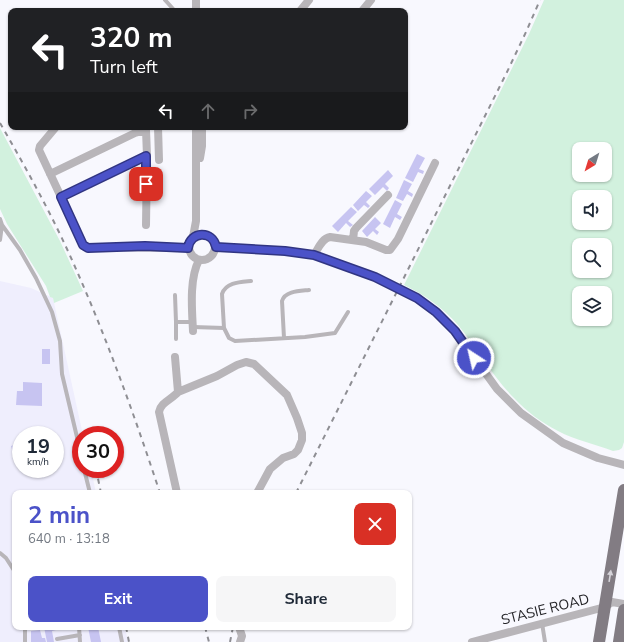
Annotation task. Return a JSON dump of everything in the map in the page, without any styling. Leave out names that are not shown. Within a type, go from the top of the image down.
[{"type":"main road","points":[[599,642],[624,490]]},
{"type":"main road","points":[[619,642],[624,610]]},
{"type":"street","points":[[302,8],[309,0]]},
{"type":"street","points":[[364,8],[371,0]]},
{"type":"street","points":[[53,130],[40,146],[40,152],[85,247],[188,248]]},
{"type":"street","points":[[50,174],[133,130],[146,130],[146,225]]},
{"type":"street","points":[[158,130],[159,160]]},
{"type":"street","points":[[192,130],[196,172]]},
{"type":"street","points":[[193,237],[198,234],[203,234],[211,237],[216,247],[214,254],[209,259],[199,260],[191,255],[188,248],[193,237],[196,221],[196,130]]},
{"type":"street","points":[[196,172],[202,146],[202,130]]},
{"type":"street","points":[[61,197],[146,156]]},
{"type":"street","points":[[314,255],[327,237],[366,242],[386,250],[393,248],[435,163]]},
{"type":"street","points":[[352,240],[356,228],[388,194]]},
{"type":"street","points":[[196,221],[203,234]]},
{"type":"street","points":[[216,247],[285,251],[314,255],[375,277],[423,302],[441,316],[455,331],[497,389],[508,401],[531,420],[550,435],[575,449],[598,458],[624,465]]},
{"type":"street","points":[[193,327],[193,277],[195,267],[199,260]]},
{"type":"street","points":[[175,358],[178,392]]},
{"type":"street","points":[[176,490],[159,412],[160,407],[178,392],[246,362],[254,364],[287,395],[302,433],[302,440],[298,450],[294,454],[283,458],[270,469],[258,490]]},
{"type":"street","name":"STASIE ROAD","points":[[472,642],[490,640],[542,623],[605,607],[612,602],[624,604]]},
{"type":"street","points":[[240,630],[242,636],[240,642]]},
{"type":"lane","points":[[165,0],[172,8]]},
{"type":"lane","points":[[0,219],[2,225],[20,250],[36,278],[52,312],[60,341],[62,374],[74,426]]},
{"type":"lane","points":[[0,240],[2,225]]},
{"type":"lane","points":[[252,281],[234,283],[223,290],[224,328],[229,338],[235,341],[332,334],[337,331],[348,312]]},
{"type":"lane","points":[[284,338],[282,299],[287,294],[309,290]]},
{"type":"lane","points":[[175,295],[176,339]]},
{"type":"lane","points":[[176,322],[193,327],[224,328]]},
{"type":"lane","points":[[86,478],[89,490]]},
{"type":"lane","points":[[0,553],[6,558],[12,567]]},
{"type":"lane","points":[[542,623],[545,642]]},
{"type":"lane","points":[[25,630],[26,642]]},
{"type":"lane","points":[[79,630],[80,642]]},
{"type":"lane","points":[[120,630],[122,642]]},
{"type":"lane","points":[[57,639],[80,635]]},
{"type":"shaded area","points":[[0,281],[31,288],[53,298],[81,426],[72,426],[72,478],[93,478],[95,490],[12,490],[12,630],[126,630],[128,642],[0,642]]},
{"type":"green space","points":[[544,0],[624,0],[624,442],[622,448],[613,451],[571,437],[552,428],[534,416],[506,390],[458,325],[433,302],[404,285],[529,34]]},
{"type":"green space","points":[[0,128],[60,241],[83,291],[54,303],[53,298],[50,297],[46,286],[7,224],[0,209]]},
{"type":"building","points":[[417,154],[425,158],[419,169],[424,171],[423,174],[418,172],[413,182],[405,178]]},
{"type":"building","points":[[388,170],[393,176],[385,184],[389,188],[387,191],[383,187],[375,195],[369,189]]},
{"type":"building","points":[[404,180],[412,184],[408,191],[413,194],[412,197],[407,194],[403,201],[396,198]]},
{"type":"building","points":[[366,191],[372,196],[366,202],[370,206],[368,208],[364,205],[358,211],[353,205]]},
{"type":"building","points":[[395,200],[402,204],[397,214],[402,217],[400,220],[395,217],[390,228],[383,224]]},
{"type":"building","points":[[351,207],[357,212],[348,221],[353,225],[350,227],[346,223],[338,232],[332,226]]},
{"type":"building","points":[[375,217],[381,223],[375,229],[379,232],[377,235],[373,231],[367,237],[362,231]]},
{"type":"building","points":[[42,349],[50,349],[50,364],[42,364]]},
{"type":"building","points":[[23,382],[42,383],[42,406],[16,405],[17,391],[23,391]]},
{"type":"building","points":[[40,630],[42,638],[45,638],[46,642],[31,642],[31,631]]},
{"type":"building","points":[[45,630],[56,630],[52,631],[54,642],[47,642]]},
{"type":"building","points":[[89,630],[99,630],[101,642],[91,642]]},
{"type":"railway","points":[[298,490],[507,72],[540,0]]},
{"type":"railway","points":[[0,123],[29,174],[64,242],[119,375],[159,490]]},
{"type":"railway","points":[[98,478],[100,490]]},
{"type":"railway","points":[[127,630],[129,642]]},
{"type":"railway","points":[[206,630],[209,642]]},
{"type":"railway","points":[[230,642],[232,630]]},
{"type":"route","points":[[146,184],[146,156],[61,197],[85,247],[145,246],[188,248],[192,238],[198,234],[205,234],[211,237],[216,247],[285,251],[314,255],[375,277],[417,298],[445,320],[468,348],[474,358]]}]
